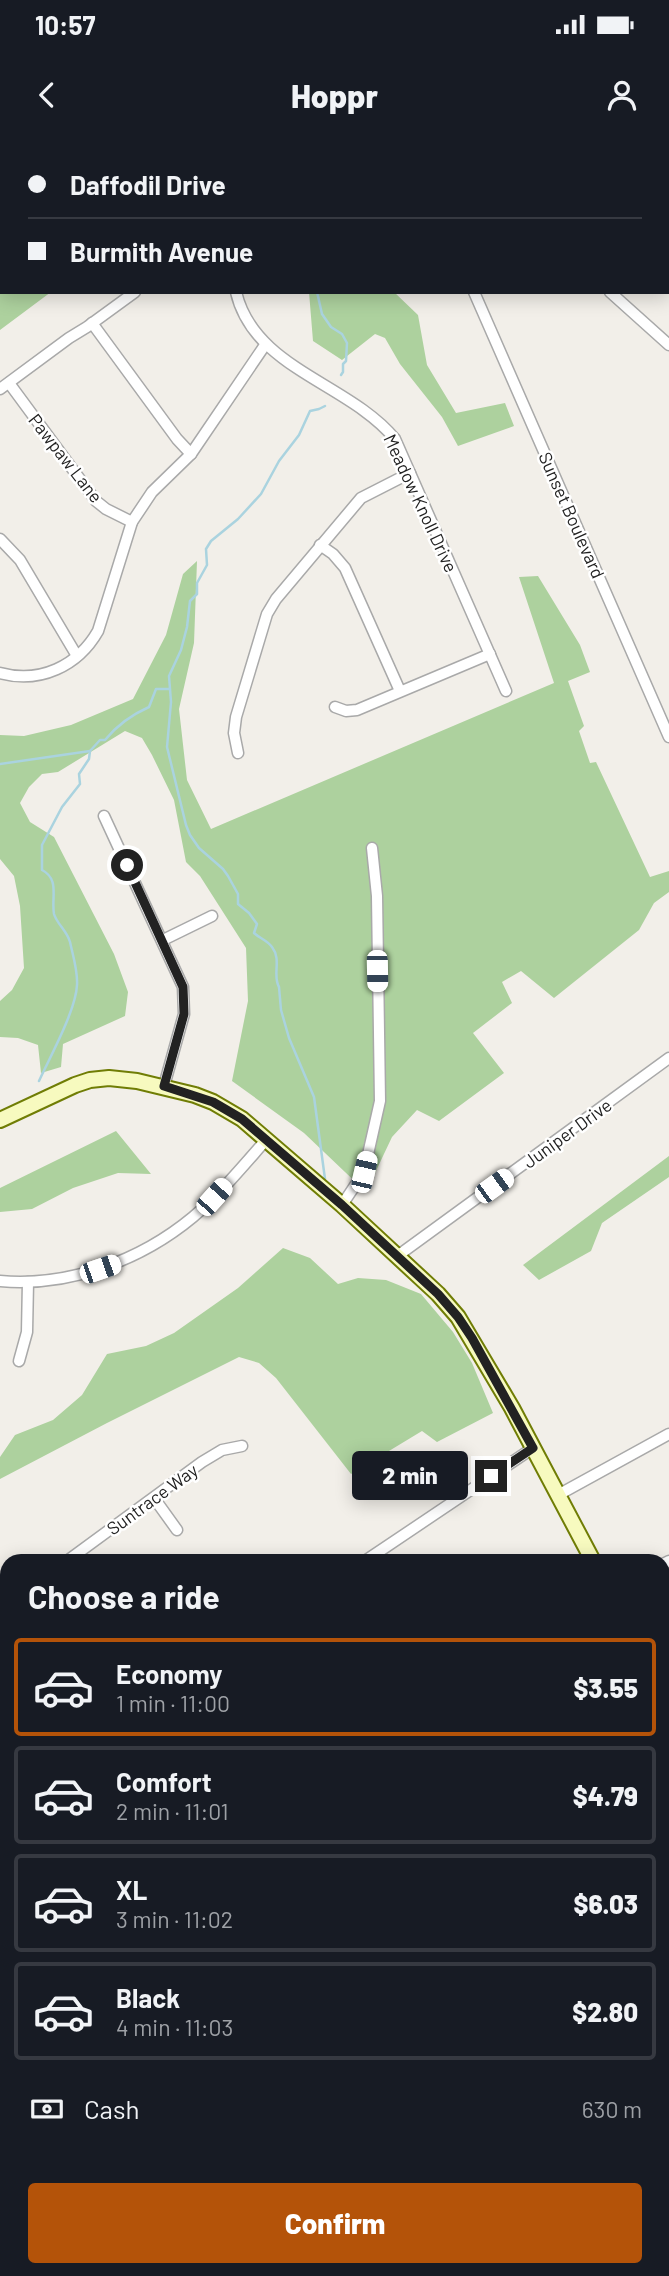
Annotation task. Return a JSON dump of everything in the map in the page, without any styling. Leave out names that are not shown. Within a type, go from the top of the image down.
[{"type":"street","points":[[4,386],[132,294]]},
{"type":"street","name":"Meadow Knoll Drive","points":[[237,294],[243,314],[265,345],[373,415],[395,439],[506,691]]},
{"type":"street","name":"Sunset Boulevard","points":[[475,294],[669,737]]},
{"type":"street","points":[[612,294],[669,345]]},
{"type":"street","points":[[93,323],[177,439],[191,454]]},
{"type":"street","points":[[0,673],[19,677],[43,675],[65,667],[90,644],[98,631],[132,522],[152,492],[191,454],[265,345]]},
{"type":"street","name":"Pawpaw Lane","points":[[4,386],[96,501],[132,522]]},
{"type":"street","points":[[238,753],[234,733],[236,717],[267,614],[276,599],[360,498],[410,473]]},
{"type":"street","points":[[0,538],[32,578],[77,656]]},
{"type":"street","points":[[320,545],[333,554],[345,568],[400,691]]},
{"type":"street","points":[[335,707],[346,711],[357,710],[490,654]]},
{"type":"street","points":[[104,816],[183,987],[185,1007],[164,1086]]},
{"type":"street","points":[[342,1205],[364,1172],[380,1101],[377,896],[372,848]]},
{"type":"street","points":[[163,940],[212,916]]},
{"type":"street","name":"Juniper Drive","points":[[396,1257],[669,1058]]},
{"type":"street","points":[[0,1120],[90,1080],[109,1078],[164,1086],[213,1102],[242,1119],[342,1205],[438,1294],[458,1317],[533,1448],[589,1554]]},
{"type":"street","points":[[0,1281],[55,1280],[113,1264],[152,1246],[194,1217],[267,1140]]},
{"type":"street","points":[[19,1361],[27,1332],[28,1282]]},
{"type":"street","points":[[558,1494],[669,1434]]},
{"type":"street","name":"Suntrace Way","points":[[77,1554],[222,1450],[242,1446]]},
{"type":"street","points":[[375,1554],[533,1448]]},
{"type":"street","points":[[154,1498],[177,1530]]},
{"type":"green space","points":[[0,294],[48,294],[0,330]]},
{"type":"green space","points":[[309,294],[396,294],[418,315],[427,365],[456,413],[505,403],[514,426],[458,446],[442,417],[400,364],[385,338],[375,334],[342,360],[313,341]]},
{"type":"green space","points":[[197,561],[194,643],[179,709],[187,780],[211,829],[554,683],[519,577],[538,576],[580,645],[590,672],[568,681],[584,726],[579,731],[590,763],[596,762],[650,877],[669,871],[669,892],[654,903],[639,930],[554,998],[521,971],[502,982],[512,1003],[473,1033],[504,1073],[439,1121],[417,1110],[392,1137],[366,1192],[304,1133],[232,1081],[248,1001],[246,948],[200,876],[186,862],[174,800],[142,738],[125,731],[58,772],[42,774],[29,787],[20,803],[30,822],[54,837],[114,954],[128,992],[125,1016],[63,1044],[61,1067],[41,1073],[38,1045],[18,1038],[0,1037],[0,1001],[12,990],[24,968],[20,906],[14,876],[0,859],[0,735],[24,736],[71,725],[133,699],[166,635],[183,574]]},
{"type":"green space","points":[[116,1131],[151,1174],[118,1173],[73,1188],[32,1209],[0,1212],[0,1188]]},
{"type":"green space","points":[[669,1156],[669,1177],[602,1223],[591,1251],[539,1280],[523,1265]]},
{"type":"green space","points":[[283,1248],[310,1258],[338,1284],[358,1278],[386,1280],[421,1294],[453,1332],[472,1363],[493,1413],[437,1442],[422,1431],[351,1474],[276,1378],[259,1363],[239,1357],[0,1479],[0,1457],[15,1435],[53,1420],[82,1395],[107,1354],[146,1346],[174,1333],[238,1288]]},
{"type":"waterway","points":[[317,294],[322,314],[347,343],[346,361],[341,375]]},
{"type":"waterway","points":[[325,406],[310,411],[299,435],[279,461],[261,494],[238,519],[211,541],[206,549],[207,565],[197,583],[197,594],[190,601],[181,650],[169,676],[171,702],[167,747],[190,835],[199,848],[223,869],[238,894],[238,904],[257,924],[254,933],[275,952],[281,1010],[289,1038],[314,1097],[325,1179]]},
{"type":"waterway","points":[[39,1081],[67,1020],[76,995],[77,980],[70,942],[54,914],[53,884],[48,874],[42,870],[42,845],[62,807],[80,784],[79,774],[89,759],[90,751],[125,720],[149,707],[156,689],[169,689]]},
{"type":"waterway","points":[[0,764],[90,751]]},
{"type":"route","points":[[127,865],[183,987],[184,1014],[164,1086],[213,1102],[242,1119],[342,1205],[438,1294],[458,1317],[533,1448],[491,1476]]}]
